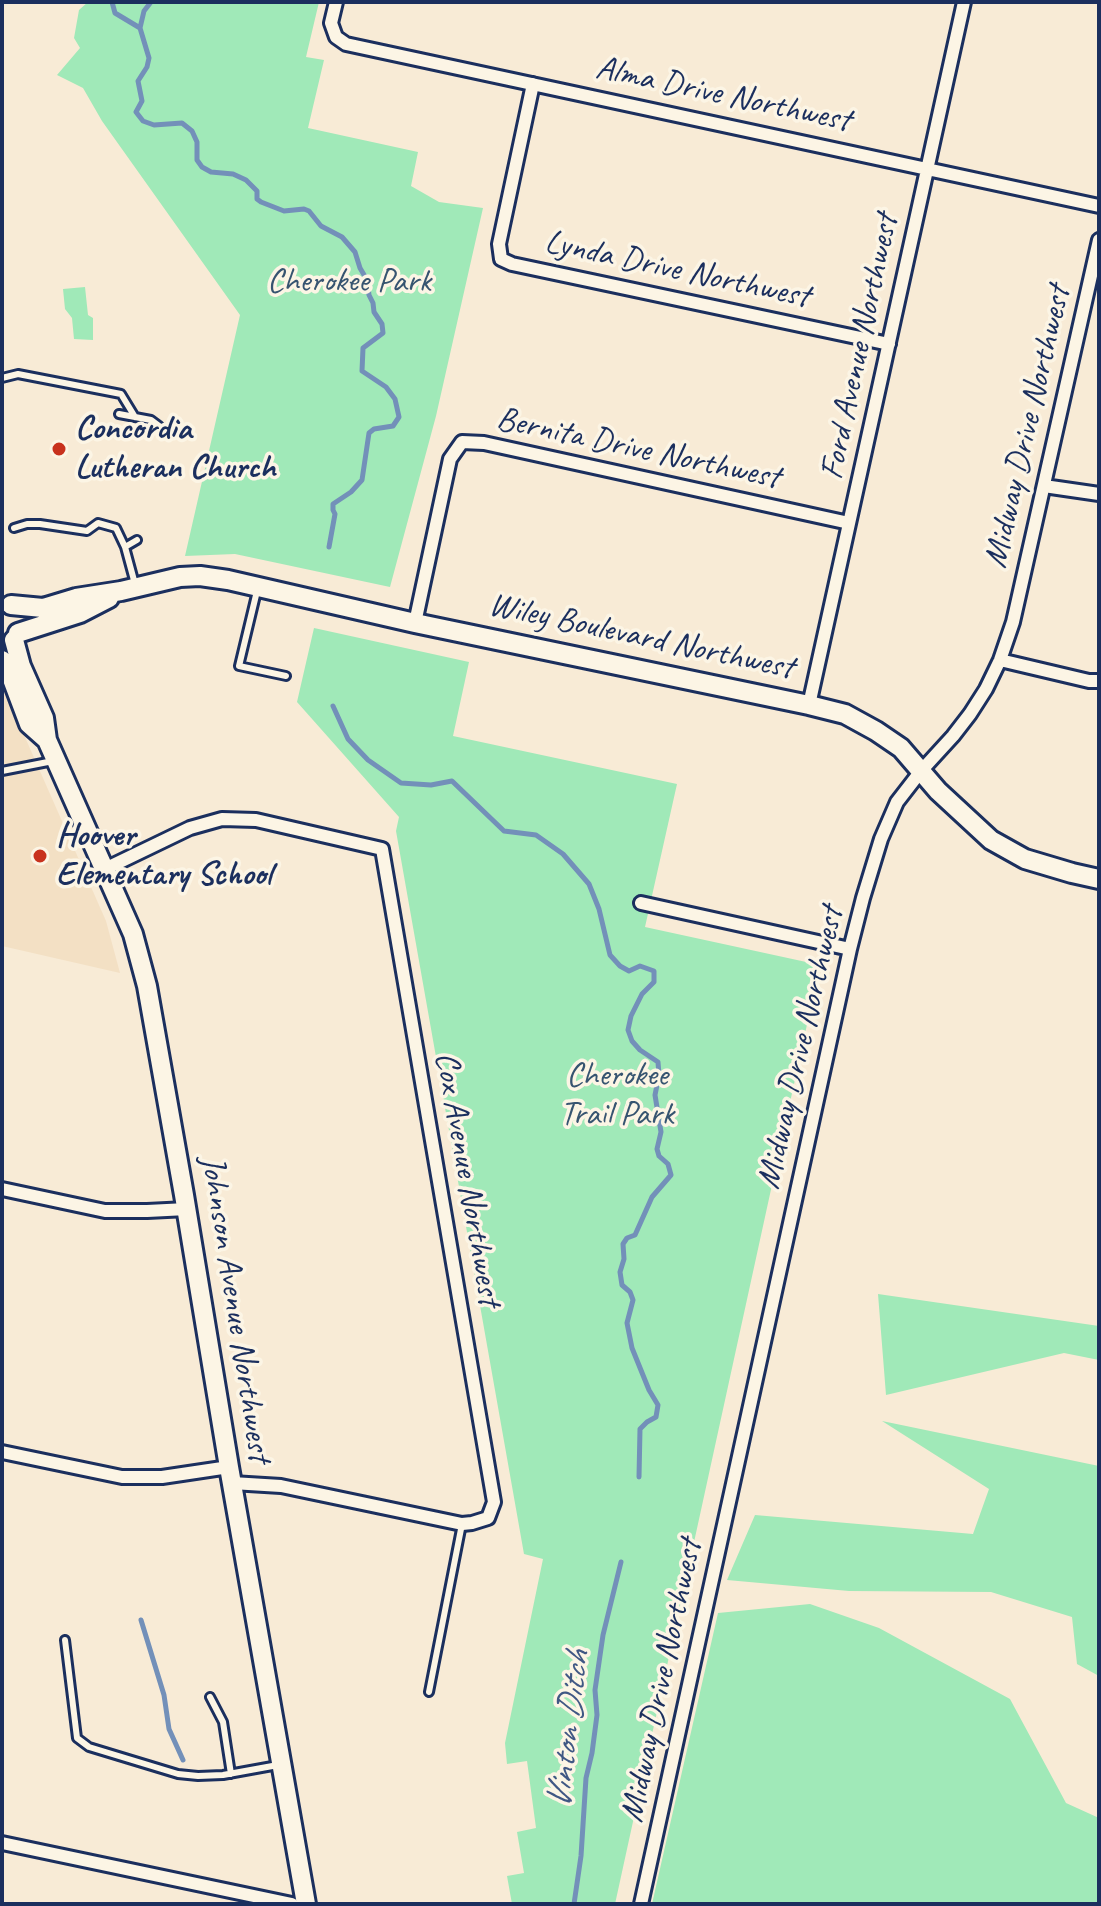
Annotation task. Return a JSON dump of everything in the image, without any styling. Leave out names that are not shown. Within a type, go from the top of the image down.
[{"type":"street","name":"Alma Drive Northwest","points":[[336,2],[331,23],[336,37],[346,44],[1099,206]]},
{"type":"street","name":"Ford Avenue Northwest","points":[[809,705],[964,2]]},
{"type":"street","name":"Lynda Drive Northwest","points":[[533,84],[499,244],[501,259],[512,264],[889,344]]},
{"type":"street","name":"Midway Drive Northwest","points":[[641,1904],[850,949],[881,839],[897,802],[970,714],[1000,660],[1013,622],[1099,240]]},
{"type":"street","name":"Bernita Drive Northwest","points":[[415,623],[450,459],[462,442],[484,443],[849,523]]},
{"type":"street","points":[[1044,486],[1099,494]]},
{"type":"street","name":"Wiley Boulevard Northwest","points":[[5,601],[43,608],[76,598],[180,577],[200,576],[845,714],[901,748],[938,791],[991,840],[1025,859],[1099,879]]},
{"type":"street","name":"Wiley Boulevard Northwest","points":[[11,640],[80,613],[129,589]]},
{"type":"street","name":"Johnson Avenue Northwest","points":[[5,601],[19,615],[20,628],[11,640],[44,718],[47,740],[133,934],[147,986],[306,1904]]},
{"type":"street","name":"Johnson Avenue Northwest","points":[[2,660],[29,724],[47,740]]},
{"type":"street","points":[[1000,660],[1099,681]]},
{"type":"street","name":"Cox Avenue Northwest","points":[[105,869],[190,828],[222,819],[256,820],[382,849],[494,1502],[488,1518],[462,1524]]},
{"type":"street","points":[[641,903],[850,949]]},
{"type":"street","points":[[2,1189],[105,1211],[187,1209]]},
{"type":"street","points":[[2,1452],[122,1477],[230,1475],[462,1524]]},
{"type":"street","points":[[2,1843],[292,1904]]},
{"type":"lane","points":[[2,378],[18,374],[121,394],[135,417]]},
{"type":"lane","points":[[119,414],[151,420],[159,426]]},
{"type":"lane","points":[[14,528],[40,524],[87,531],[98,523],[116,528],[125,547],[129,589]]},
{"type":"lane","points":[[125,547],[137,540]]},
{"type":"lane","points":[[257,587],[239,666],[286,676]]},
{"type":"lane","points":[[2,771],[56,760]]},
{"type":"lane","points":[[429,1692],[462,1524]]},
{"type":"lane","points":[[65,1640],[77,1738],[89,1747],[178,1774],[198,1776],[231,1774],[281,1764]]},
{"type":"lane","points":[[210,1697],[223,1722],[231,1774]]},
{"type":"shaded area","name":"Hoover Elementary School","points":[[2,685],[106,921],[120,973],[2,946]]},
{"type":"green space","name":"Cherokee Park","points":[[88,2],[319,2],[306,57],[324,60],[308,128],[418,152],[411,186],[439,202],[483,208],[436,416],[390,587],[235,554],[185,556],[240,315],[102,121],[83,88],[57,75],[80,48],[74,38],[79,10]]},
{"type":"green space","points":[[85,287],[88,315],[93,318],[93,340],[74,339],[72,318],[65,309],[63,289]]},
{"type":"green space","name":"Cherokee Trail Park","points":[[314,628],[469,662],[453,736],[677,784],[645,927],[820,965],[615,1904],[512,1904],[507,1876],[524,1873],[517,1832],[536,1828],[527,1761],[507,1764],[505,1743],[543,1559],[524,1554],[396,831],[399,817],[297,702]]},
{"type":"green space","points":[[878,1294],[1099,1326],[1099,1360],[1064,1353],[886,1395]]},
{"type":"green space","points":[[882,1421],[1099,1466],[1099,1676],[1077,1664],[1072,1617],[991,1592],[849,1591],[727,1580],[755,1515],[973,1534],[989,1489]]},
{"type":"green space","points":[[810,1604],[879,1628],[1010,1699],[1066,1803],[1099,1818],[1099,1904],[652,1904],[718,1613]]},
{"type":"waterway","points":[[112,2],[115,13],[140,28]]},
{"type":"waterway","name":"Vinton Ditch","points":[[151,2],[144,11],[140,28],[149,58],[138,81],[142,101],[136,112],[143,121],[154,125],[182,123],[192,131],[197,142],[197,160],[202,167],[246,180],[257,191],[257,199],[261,202],[284,211],[309,211],[321,226],[342,237],[355,252],[367,280],[374,312],[382,324],[383,333],[363,348],[362,371],[386,387],[395,399],[399,417],[393,426],[374,429],[369,433],[362,480],[333,504],[335,514],[329,547]]},
{"type":"waterway","name":"Vinton Ditch","points":[[333,706],[348,739],[368,760],[401,783],[431,785],[452,781],[504,831],[536,835],[563,854],[589,884],[599,909],[610,955],[629,971],[640,966],[654,971],[654,982],[642,994],[628,1030],[640,1050],[658,1062],[655,1095],[661,1132],[657,1149],[659,1156],[668,1164],[671,1175],[652,1197],[635,1235],[623,1244],[624,1259],[620,1272],[622,1285],[633,1300],[627,1323],[632,1348],[658,1405],[656,1417],[640,1429],[639,1477]]},
{"type":"waterway","name":"Vinton Ditch","points":[[574,1904],[581,1856],[586,1778],[597,1715],[595,1690],[603,1635],[621,1562]]},
{"type":"waterway","points":[[141,1620],[164,1695],[169,1729],[183,1760]]},
{"type":"place","name":"Concordia Lutheran Church","points":[[59,449]]},
{"type":"place","name":"Hoover Elementary School","points":[[40,856]]}]
